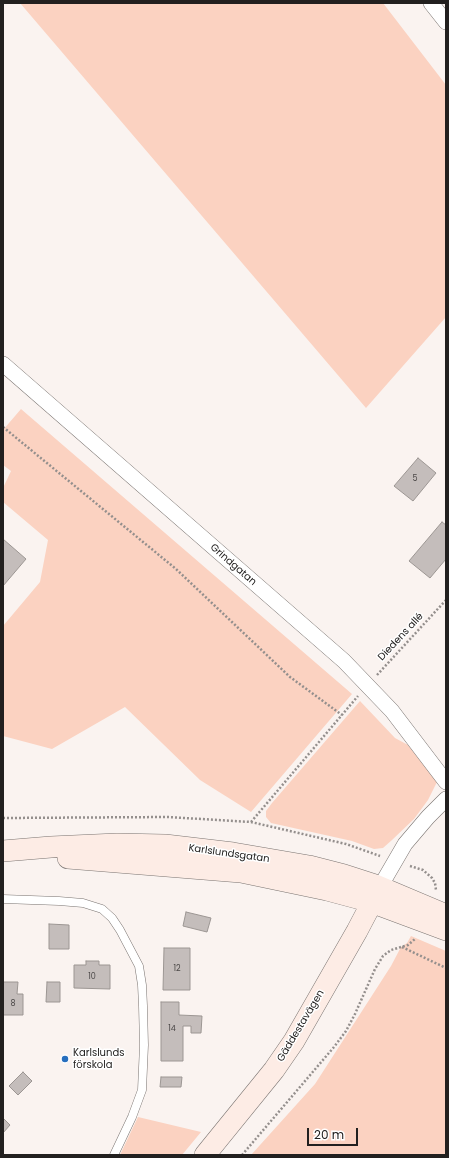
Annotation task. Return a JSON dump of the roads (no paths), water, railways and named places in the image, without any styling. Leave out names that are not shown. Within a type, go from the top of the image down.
[{"type":"main road","name":"Karlslundsgatan","points":[[3,851],[117,844],[165,845],[233,853],[309,866],[344,875],[376,895],[433,915],[446,930]]},
{"type":"main road","name":"Karlslundsgatan","points":[[3,855],[90,859],[241,872],[327,890],[376,895]]},
{"type":"main road","name":"Gäddestavägen","points":[[205,1155],[274,1070],[294,1041],[376,895]]},
{"type":"street","points":[[432,3],[446,22]]},
{"type":"street","name":"Grindgatan","points":[[3,364],[344,661],[392,711],[446,782]]},
{"type":"street","points":[[376,895],[405,844],[446,799]]},
{"type":"lane","points":[[3,899],[77,902],[102,909],[112,918],[120,930],[139,966],[142,985],[144,1045],[142,1090],[132,1117],[114,1155]]},
{"type":"place","name":"Karlslunds förskola","points":[[65,1059]]}]
